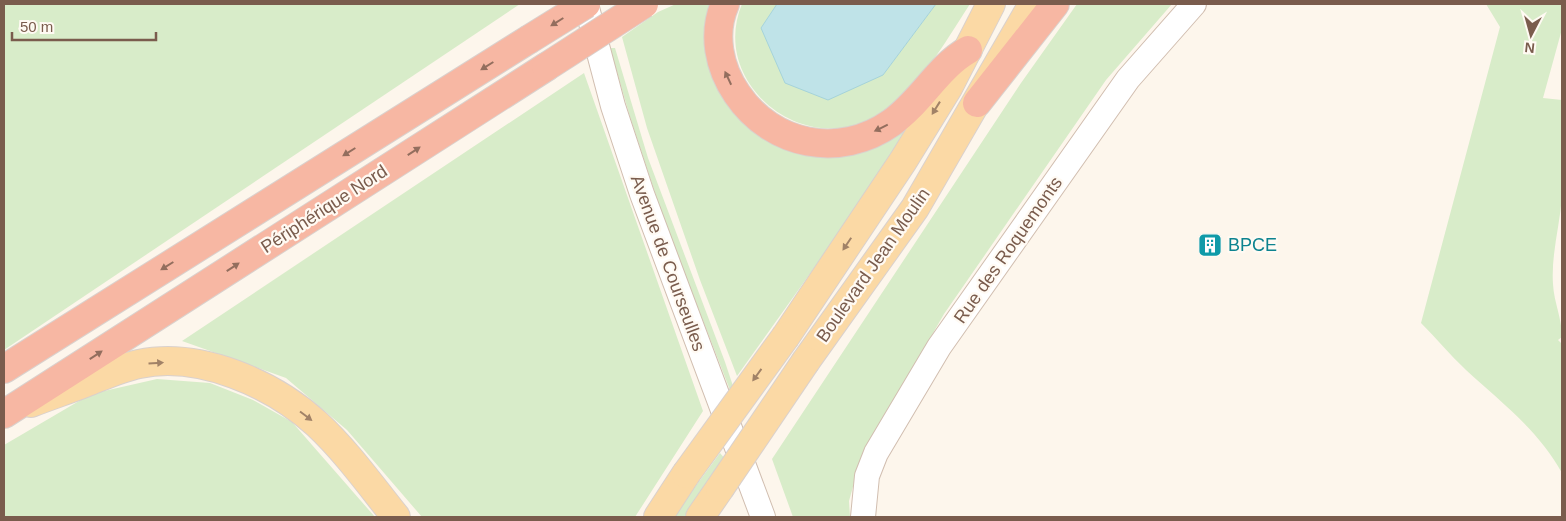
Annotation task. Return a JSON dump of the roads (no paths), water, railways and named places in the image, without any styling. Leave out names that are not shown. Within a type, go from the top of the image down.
[{"type":"highway","name":"Périphérique Nord","points":[[4,368],[586,4]]},
{"type":"highway","name":"Périphérique Nord","points":[[7,412],[644,4]]},
{"type":"highway","points":[[726,4],[719,25],[718,40],[724,69],[730,83],[742,102],[757,117],[772,129],[794,140],[824,144],[843,143],[863,137],[891,123],[916,101],[952,59],[968,50]]},
{"type":"highway","points":[[978,103],[1055,4]]},
{"type":"main road","name":"Boulevard Jean Moulin","points":[[658,517],[686,474],[786,336],[903,161],[948,88],[991,4]]},
{"type":"main road","name":"Boulevard Jean Moulin","points":[[700,517],[806,361],[915,208],[978,103],[1033,4]]},
{"type":"main road","points":[[7,412],[111,372],[140,364],[172,362],[210,367],[249,380],[288,403],[317,424],[342,450],[396,517]]},
{"type":"street","name":"Avenue de Courseulles","points":[[586,4],[614,106],[642,194],[763,517]]},
{"type":"street","name":"Rue des Roquemonts","points":[[863,517],[867,476],[876,453],[939,347],[1128,79],[1194,4]]},
{"type":"water","points":[[777,4],[936,4],[883,75],[828,100],[785,83],[761,28]]},
{"type":"place","name":"BPCE","points":[[1210,245]]}]
